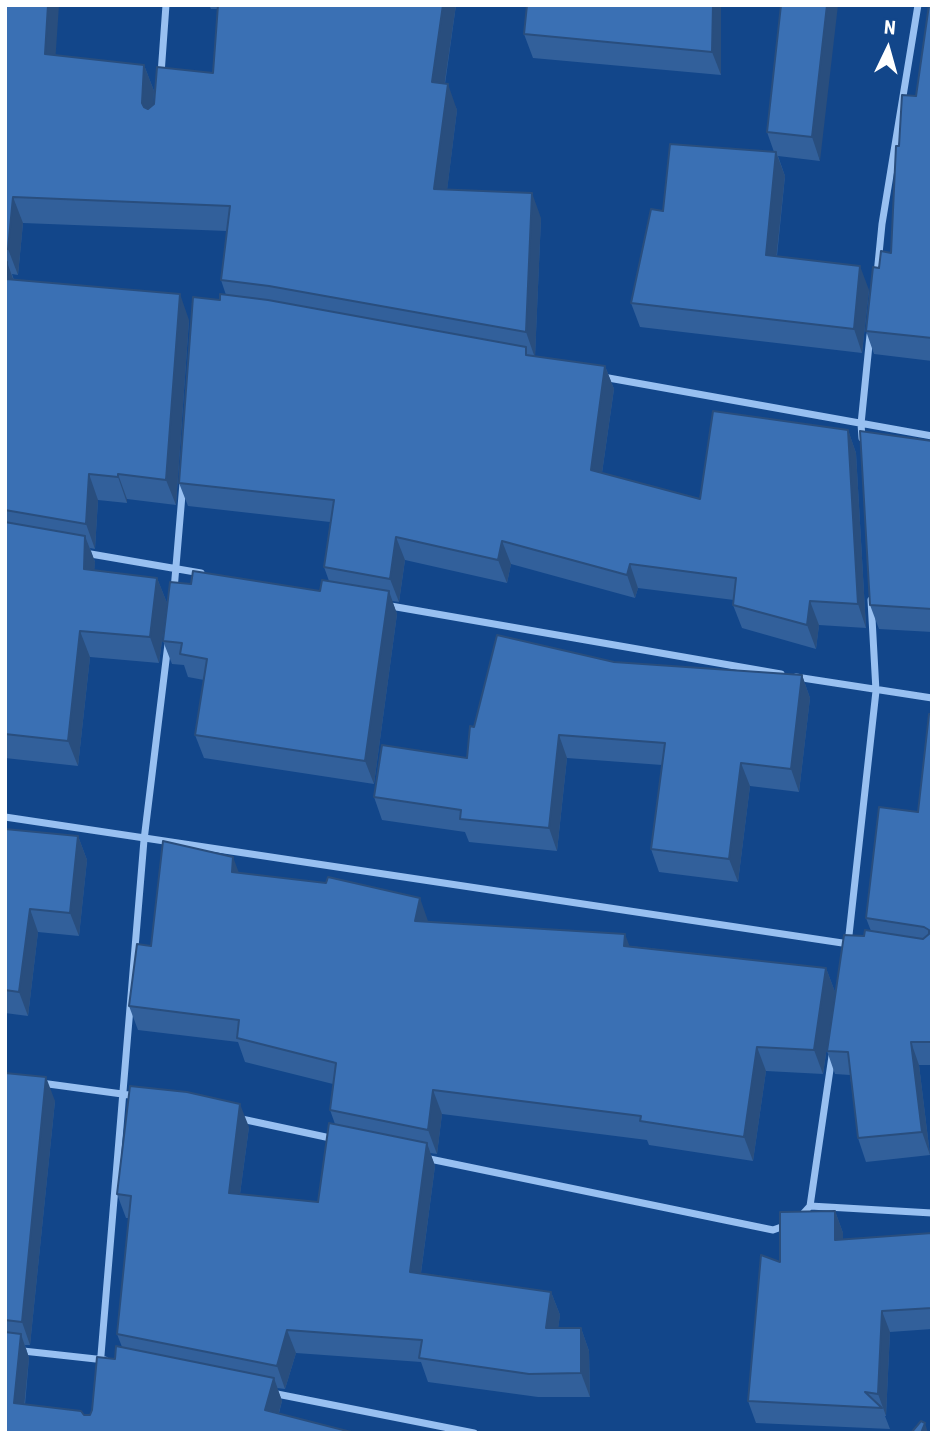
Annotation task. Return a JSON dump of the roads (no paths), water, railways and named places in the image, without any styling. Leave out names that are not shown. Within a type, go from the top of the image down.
[{"type":"street","points":[[160,87],[166,5]]},
{"type":"street","points":[[876,277],[882,224],[918,5]]},
{"type":"street","points":[[863,451],[862,424],[871,331]]},
{"type":"street","points":[[590,375],[932,436]]},
{"type":"street","points":[[174,596],[184,473]]},
{"type":"street","points":[[71,551],[204,573]]},
{"type":"street","points":[[846,958],[876,691],[870,584]]},
{"type":"street","points":[[383,605],[876,691],[932,698]]},
{"type":"street","points":[[100,1372],[144,840],[169,636]]},
{"type":"street","points":[[5,817],[860,946]]},
{"type":"street","points":[[417,1157],[773,1230],[794,1222],[810,1206],[834,1041]]},
{"type":"street","points":[[31,1082],[149,1098]]},
{"type":"street","points":[[229,1116],[349,1143]]},
{"type":"street","points":[[810,1206],[932,1213]]},
{"type":"street","points":[[5,1349],[114,1362]]},
{"type":"street","points":[[260,1391],[474,1433]]}]
